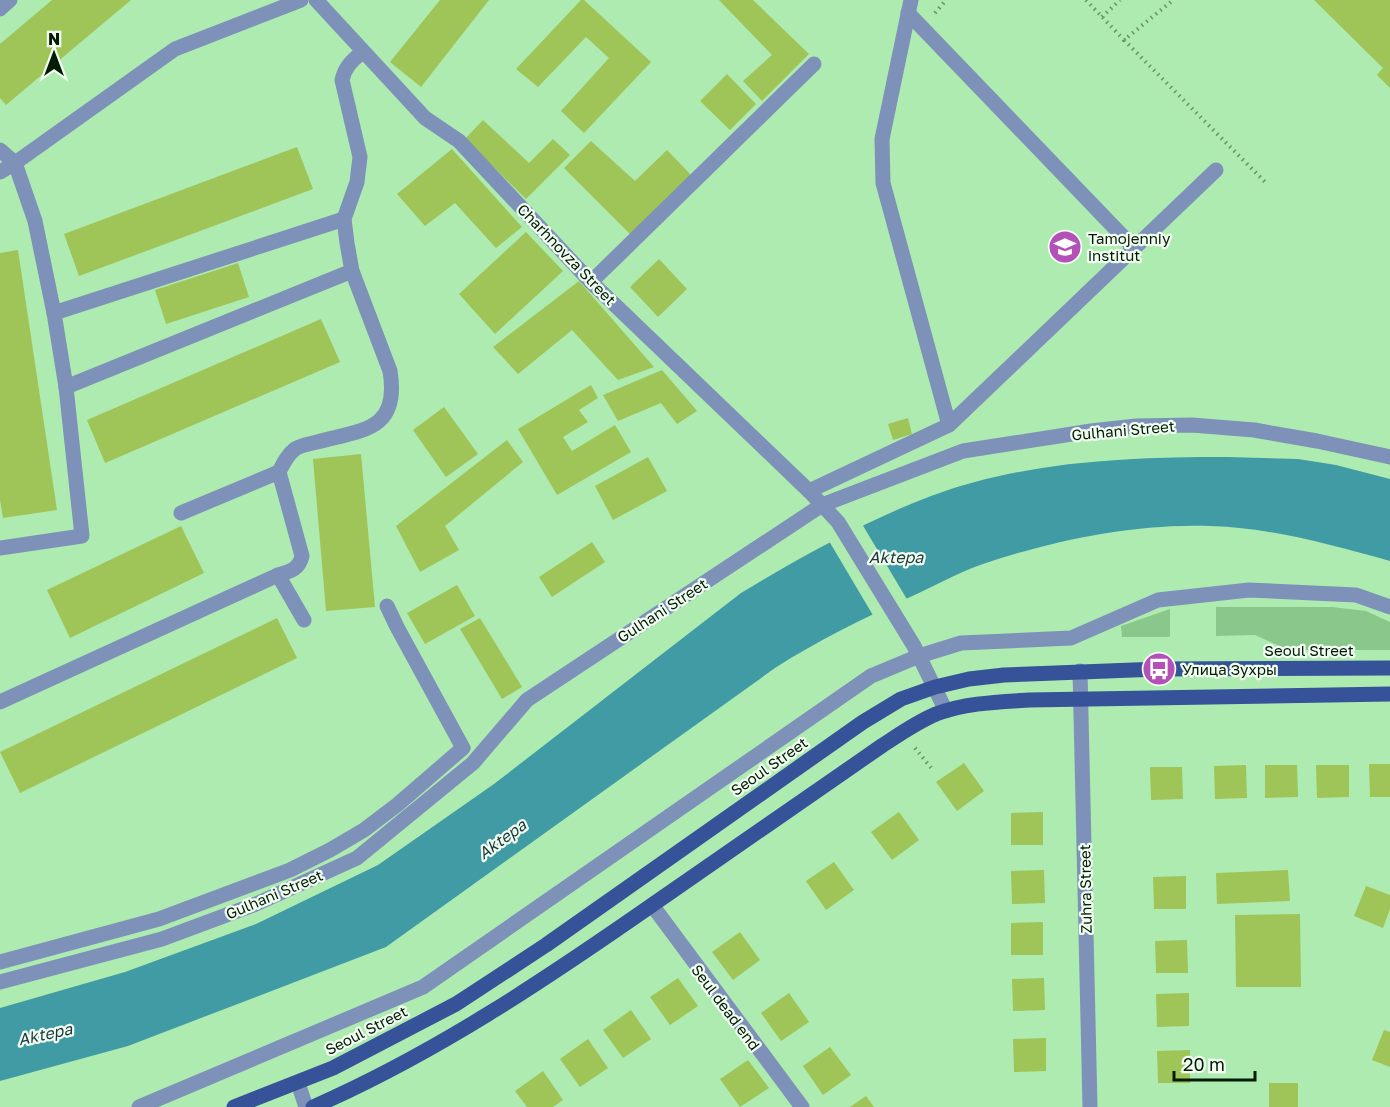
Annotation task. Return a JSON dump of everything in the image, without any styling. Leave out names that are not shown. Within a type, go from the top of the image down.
[{"type":"main road","name":"Seoul Street","points":[[234,1107],[333,1068],[456,1004],[556,938],[863,722],[902,699],[935,687],[986,676],[1080,671],[1390,668]]},
{"type":"main road","points":[[313,1107],[387,1072],[470,1027],[564,966],[904,731],[946,711],[993,702],[1081,698],[1390,694]]},
{"type":"street","points":[[0,9],[10,0]]},
{"type":"street","points":[[0,172],[175,49],[302,0]]},
{"type":"street","name":"Charhnovza Street","points":[[316,0],[425,118],[459,141],[591,282],[809,491],[838,522],[917,651],[946,711]]},
{"type":"street","points":[[909,6],[1134,248]]},
{"type":"street","points":[[909,6],[882,139],[883,183],[949,425]]},
{"type":"street","points":[[181,513],[279,472],[291,452],[297,447],[368,428],[381,420],[390,407],[392,386],[390,371],[352,271],[344,219],[356,189],[360,158],[341,84],[346,67],[363,52]]},
{"type":"street","points":[[591,282],[814,64]]},
{"type":"street","points":[[0,150],[15,163],[35,220],[66,387],[82,536],[0,548]]},
{"type":"street","points":[[809,491],[949,425],[1216,170]]},
{"type":"street","points":[[54,313],[344,219]]},
{"type":"street","points":[[66,387],[352,271]]},
{"type":"street","name":"Gulhani Street","points":[[0,982],[162,939],[256,904],[357,858],[473,764],[527,699],[822,505],[963,451],[1091,431],[1136,426],[1192,425],[1254,430],[1317,441],[1390,458]]},
{"type":"street","points":[[0,702],[278,575],[296,569],[302,556],[279,472]]},
{"type":"street","points":[[278,575],[304,620]]},
{"type":"street","points":[[139,1107],[423,987],[871,676],[917,651],[961,643],[1071,638],[1158,600],[1249,590],[1356,595],[1390,607]]},
{"type":"street","name":"Gulhani Street","points":[[0,962],[159,919],[290,870],[364,830],[463,748],[387,606]]},
{"type":"street","name":"Zuhra Street","points":[[1080,671],[1090,1107]]},
{"type":"street","name":"Seul dead end","points":[[652,905],[802,1107]]},
{"type":"street","points":[[298,1083],[306,1107]]},
{"type":"path","points":[[1086,0],[1265,182]]},
{"type":"path","points":[[1102,17],[1120,0]]},
{"type":"path","points":[[1124,40],[1172,1]]},
{"type":"path","points":[[912,744],[932,769]]},
{"type":"green space","points":[[1216,607],[1332,607],[1366,611],[1390,622],[1390,650],[1288,650],[1255,635],[1216,636]]},
{"type":"green space","points":[[1170,609],[1170,637],[1122,637],[1121,626]]},
{"type":"water","name":"Aktepa","points":[[1227,457],[1298,459],[1336,465],[1390,479],[1390,561],[1324,543],[1257,530],[1183,526],[1125,530],[1096,535],[1010,555],[973,568],[840,631],[775,668],[386,947],[128,1046],[0,1081],[0,1008],[125,972],[256,924],[378,865],[494,784],[741,593],[858,528],[931,496],[1003,475],[1077,463],[1114,460]]},
{"type":"pier","points":[[862,524],[908,601],[874,617],[829,541]]},
{"type":"building","points":[[52,0],[131,0],[6,105],[0,98],[0,44]]},
{"type":"building","points":[[440,0],[489,0],[421,87],[390,62]]},
{"type":"building","points":[[581,0],[584,0],[651,62],[584,133],[561,111],[609,58],[586,37],[538,87],[516,69]]},
{"type":"building","points":[[719,0],[753,0],[809,54],[762,101],[743,81],[772,55]]},
{"type":"building","points":[[1314,0],[1390,0],[1390,88],[1377,75],[1383,68]]},
{"type":"building","points":[[727,74],[756,104],[730,130],[700,101]]},
{"type":"building","points":[[483,120],[529,163],[553,139],[570,155],[526,199],[465,139]]},
{"type":"building","points":[[591,141],[635,181],[667,150],[692,176],[631,235],[564,168]]},
{"type":"building","points":[[297,147],[313,189],[79,276],[64,234]]},
{"type":"building","points":[[452,149],[522,227],[496,248],[455,203],[425,226],[397,194]]},
{"type":"building","points":[[526,232],[563,271],[495,334],[459,294]]},
{"type":"building","points":[[18,250],[57,510],[3,518],[0,500],[0,253]]},
{"type":"building","points":[[659,259],[687,289],[658,317],[630,287]]},
{"type":"building","points":[[238,263],[249,297],[166,324],[155,290]]},
{"type":"building","points":[[579,281],[654,367],[618,380],[572,330],[518,374],[493,347]]},
{"type":"building","points":[[321,319],[340,362],[105,463],[87,420]]},
{"type":"building","points":[[662,370],[697,411],[677,424],[661,403],[618,421],[603,395]]},
{"type":"building","points":[[591,385],[598,398],[579,410],[588,422],[563,437],[572,451],[615,425],[631,452],[557,495],[518,429]]},
{"type":"building","points":[[444,407],[478,454],[446,477],[413,430]]},
{"type":"building","points":[[908,418],[912,434],[893,440],[888,424]]},
{"type":"building","points":[[507,440],[523,462],[445,526],[459,550],[420,572],[396,526]]},
{"type":"building","points":[[361,454],[375,607],[326,611],[313,459]]},
{"type":"building","points":[[648,457],[667,491],[613,520],[595,486]]},
{"type":"building","points":[[181,526],[204,573],[70,638],[47,590]]},
{"type":"building","points":[[592,542],[605,562],[552,597],[539,577]]},
{"type":"building","points":[[457,585],[475,616],[425,644],[407,613]]},
{"type":"building","points":[[277,618],[297,658],[20,793],[0,752]]},
{"type":"building","points":[[480,618],[522,687],[502,699],[460,629]]},
{"type":"building","points":[[964,763],[984,791],[957,811],[936,782]]},
{"type":"building","points":[[1369,764],[1390,764],[1390,797],[1370,797]]},
{"type":"building","points":[[1246,765],[1247,798],[1215,799],[1214,766]]},
{"type":"building","points":[[1265,765],[1297,765],[1298,797],[1265,798]]},
{"type":"building","points":[[1316,765],[1349,765],[1349,797],[1317,798]]},
{"type":"building","points":[[1150,767],[1182,767],[1183,799],[1151,800]]},
{"type":"building","points":[[899,812],[919,840],[892,860],[871,832]]},
{"type":"building","points":[[1043,812],[1043,845],[1011,845],[1011,813]]},
{"type":"building","points":[[834,862],[854,890],[826,910],[806,881]]},
{"type":"building","points":[[1044,870],[1045,903],[1012,904],[1011,871]]},
{"type":"building","points":[[1288,870],[1290,901],[1217,904],[1216,873]]},
{"type":"building","points":[[1186,876],[1186,909],[1154,909],[1153,877]]},
{"type":"building","points":[[1366,886],[1390,895],[1390,909],[1383,928],[1354,916]]},
{"type":"building","points":[[1300,914],[1301,987],[1236,987],[1235,915]]},
{"type":"building","points":[[1043,922],[1043,955],[1011,955],[1011,923]]},
{"type":"building","points":[[740,932],[760,960],[733,980],[712,952]]},
{"type":"building","points":[[1187,940],[1188,973],[1156,973],[1155,941]]},
{"type":"building","points":[[678,978],[698,1006],[670,1025],[650,997]]},
{"type":"building","points":[[1044,978],[1045,1010],[1013,1011],[1012,979]]},
{"type":"building","points":[[789,993],[809,1022],[781,1041],[761,1013]]},
{"type":"building","points":[[1189,993],[1189,1026],[1157,1027],[1156,994]]},
{"type":"building","points":[[631,1010],[651,1039],[623,1058],[603,1030]]},
{"type":"building","points":[[1384,1030],[1390,1032],[1390,1067],[1372,1060]]},
{"type":"building","points":[[1046,1038],[1046,1071],[1014,1072],[1013,1039]]},
{"type":"building","points":[[588,1039],[608,1068],[580,1087],[560,1059]]},
{"type":"building","points":[[830,1047],[851,1075],[823,1095],[803,1066]]},
{"type":"building","points":[[1190,1050],[1190,1083],[1158,1083],[1157,1051]]},
{"type":"building","points":[[748,1060],[769,1088],[740,1107],[720,1079]]},
{"type":"building","points":[[543,1071],[563,1100],[553,1107],[527,1107],[515,1091]]},
{"type":"building","points":[[1269,1083],[1298,1083],[1298,1107],[1269,1107]]},
{"type":"building","points":[[866,1096],[874,1107],[850,1107]]},
{"type":"place","name":"Tamojenniy institut","points":[[1065,247]]},
{"type":"place","name":"Улица Зухры","points":[[1159,669]]}]
